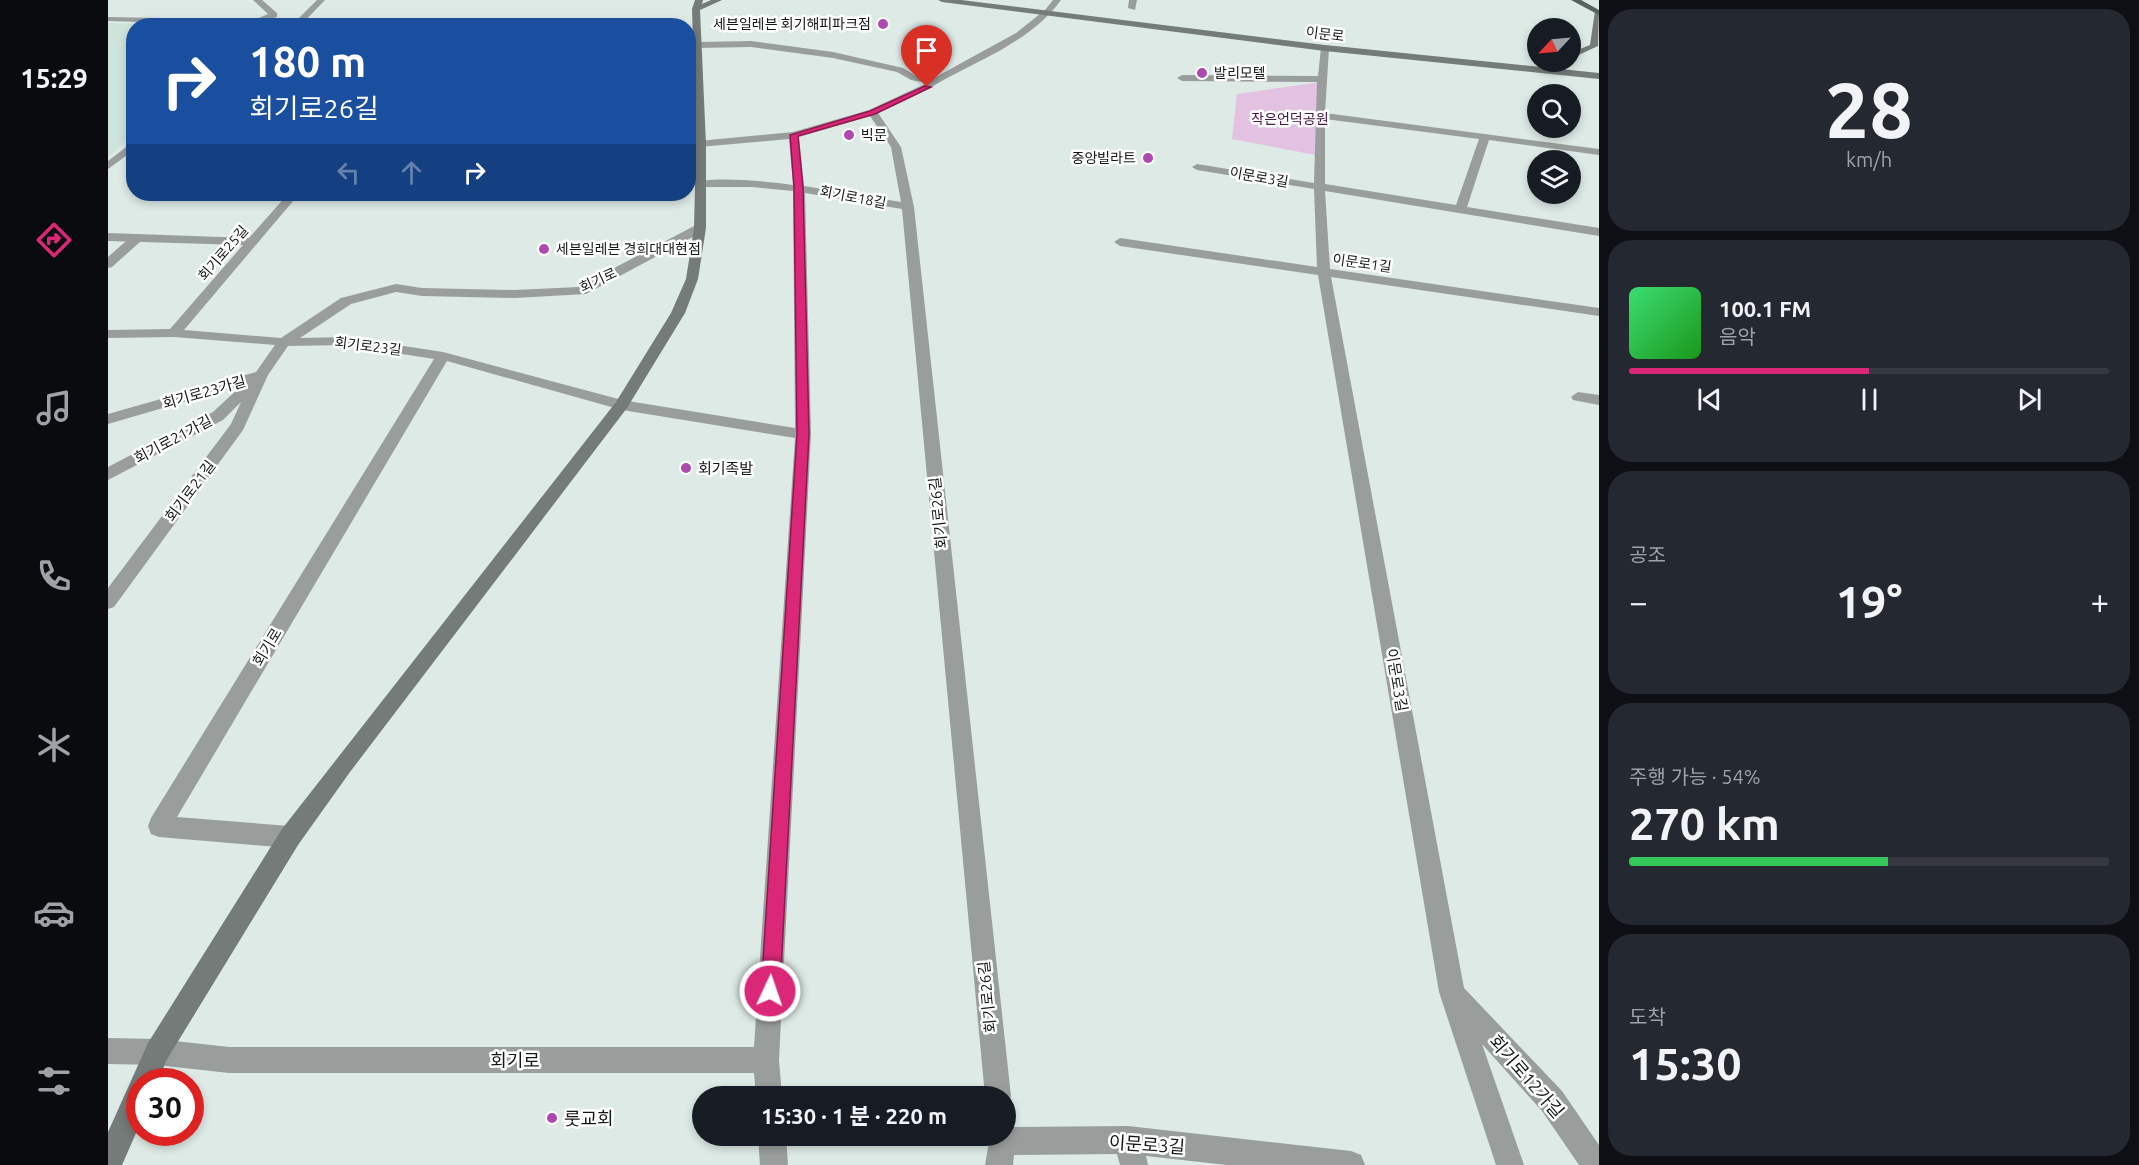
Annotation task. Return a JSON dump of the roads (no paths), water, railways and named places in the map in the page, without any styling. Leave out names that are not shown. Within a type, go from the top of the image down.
[{"type":"main road","points":[[696,112],[698,4],[718,0]]},
{"type":"main road","name":"이문로","points":[[942,0],[1325,48],[1599,76]]},
{"type":"main road","points":[[1575,0],[1599,13],[1594,46],[1581,51]]},
{"type":"main road","points":[[1507,67],[1527,64]]},
{"type":"main road","points":[[150,1068],[156,1052],[290,837],[621,405],[678,313],[692,279],[700,228],[696,155]]},
{"type":"main road","points":[[108,1164],[126,1123]]},
{"type":"street","points":[[257,0],[274,15],[266,18]]},
{"type":"street","points":[[303,18],[321,0]]},
{"type":"street","points":[[696,145],[794,135],[872,112],[964,68],[1049,13],[1057,0]]},
{"type":"street","points":[[108,19],[126,19]]},
{"type":"street","points":[[698,45],[751,44],[832,55],[900,70],[914,78],[935,81]]},
{"type":"street","name":"이문로3길","points":[[1325,48],[1322,79],[1320,188],[1324,272],[1452,992],[1510,1165]]},
{"type":"street","points":[[1182,78],[1322,79]]},
{"type":"street","name":"회기로26길","points":[[872,112],[896,147],[908,207],[997,1086]]},
{"type":"street","points":[[1321,115],[1599,152]]},
{"type":"street","name":"회기로18길","points":[[768,1086],[766,1060],[803,434],[799,187],[794,135]]},
{"type":"street","points":[[1460,211],[1485,137]]},
{"type":"street","points":[[108,166],[126,151]]},
{"type":"street","name":"이문로3길","points":[[1197,167],[1320,188]]},
{"type":"street","points":[[699,184],[733,182],[799,187]]},
{"type":"street","name":"회기로18길","points":[[799,187],[908,207]]},
{"type":"street","points":[[1320,188],[1599,232]]},
{"type":"street","name":"회기로25길","points":[[174,333],[288,201]]},
{"type":"street","name":"회기로","points":[[284,342],[346,301],[396,288],[422,292],[504,294],[580,291],[700,228]]},
{"type":"street","points":[[108,237],[253,242]]},
{"type":"street","points":[[108,264],[137,238]]},
{"type":"street","name":"이문로1길","points":[[1120,242],[1599,312]]},
{"type":"street","name":"회기로23길","points":[[108,334],[174,333],[284,342],[345,341],[443,356],[621,405]]},
{"type":"street","name":"회기로23가길","points":[[108,419],[261,375],[284,342]]},
{"type":"street","name":"회기로","points":[[290,837],[159,826],[443,356]]},
{"type":"street","name":"회기로21가길","points":[[108,474],[218,416],[261,375]]},
{"type":"street","name":"회기로21길","points":[[108,602],[238,426],[261,375]]},
{"type":"street","points":[[1578,397],[1599,400]]},
{"type":"street","points":[[621,405],[803,434]]},
{"type":"street","name":"회기로12가길","points":[[1452,992],[1552,1101],[1596,1165]]},
{"type":"street","points":[[108,1051],[156,1052]]},
{"type":"street","name":"회기로","points":[[156,1052],[229,1060],[766,1060]]},
{"type":"street","points":[[773,1146],[774,1165]]},
{"type":"street","name":"이문로3길","points":[[1001,1147],[1351,1165]]},
{"type":"place","name":"세븐일레븐 회기해피파크점","points":[[883,24]]},
{"type":"place","name":"발리모텔","points":[[1202,73]]},
{"type":"place","name":"빅문","points":[[849,135]]},
{"type":"place","name":"중앙빌라트","points":[[1148,158]]},
{"type":"place","name":"세븐일레븐 경희대대현점","points":[[544,249]]},
{"type":"place","name":"회기족발","points":[[686,468]]},
{"type":"place","name":"룻교회","points":[[552,1118]]},
{"type":"park label","name":"작은언덕공원","points":[[1290,119]]}]
